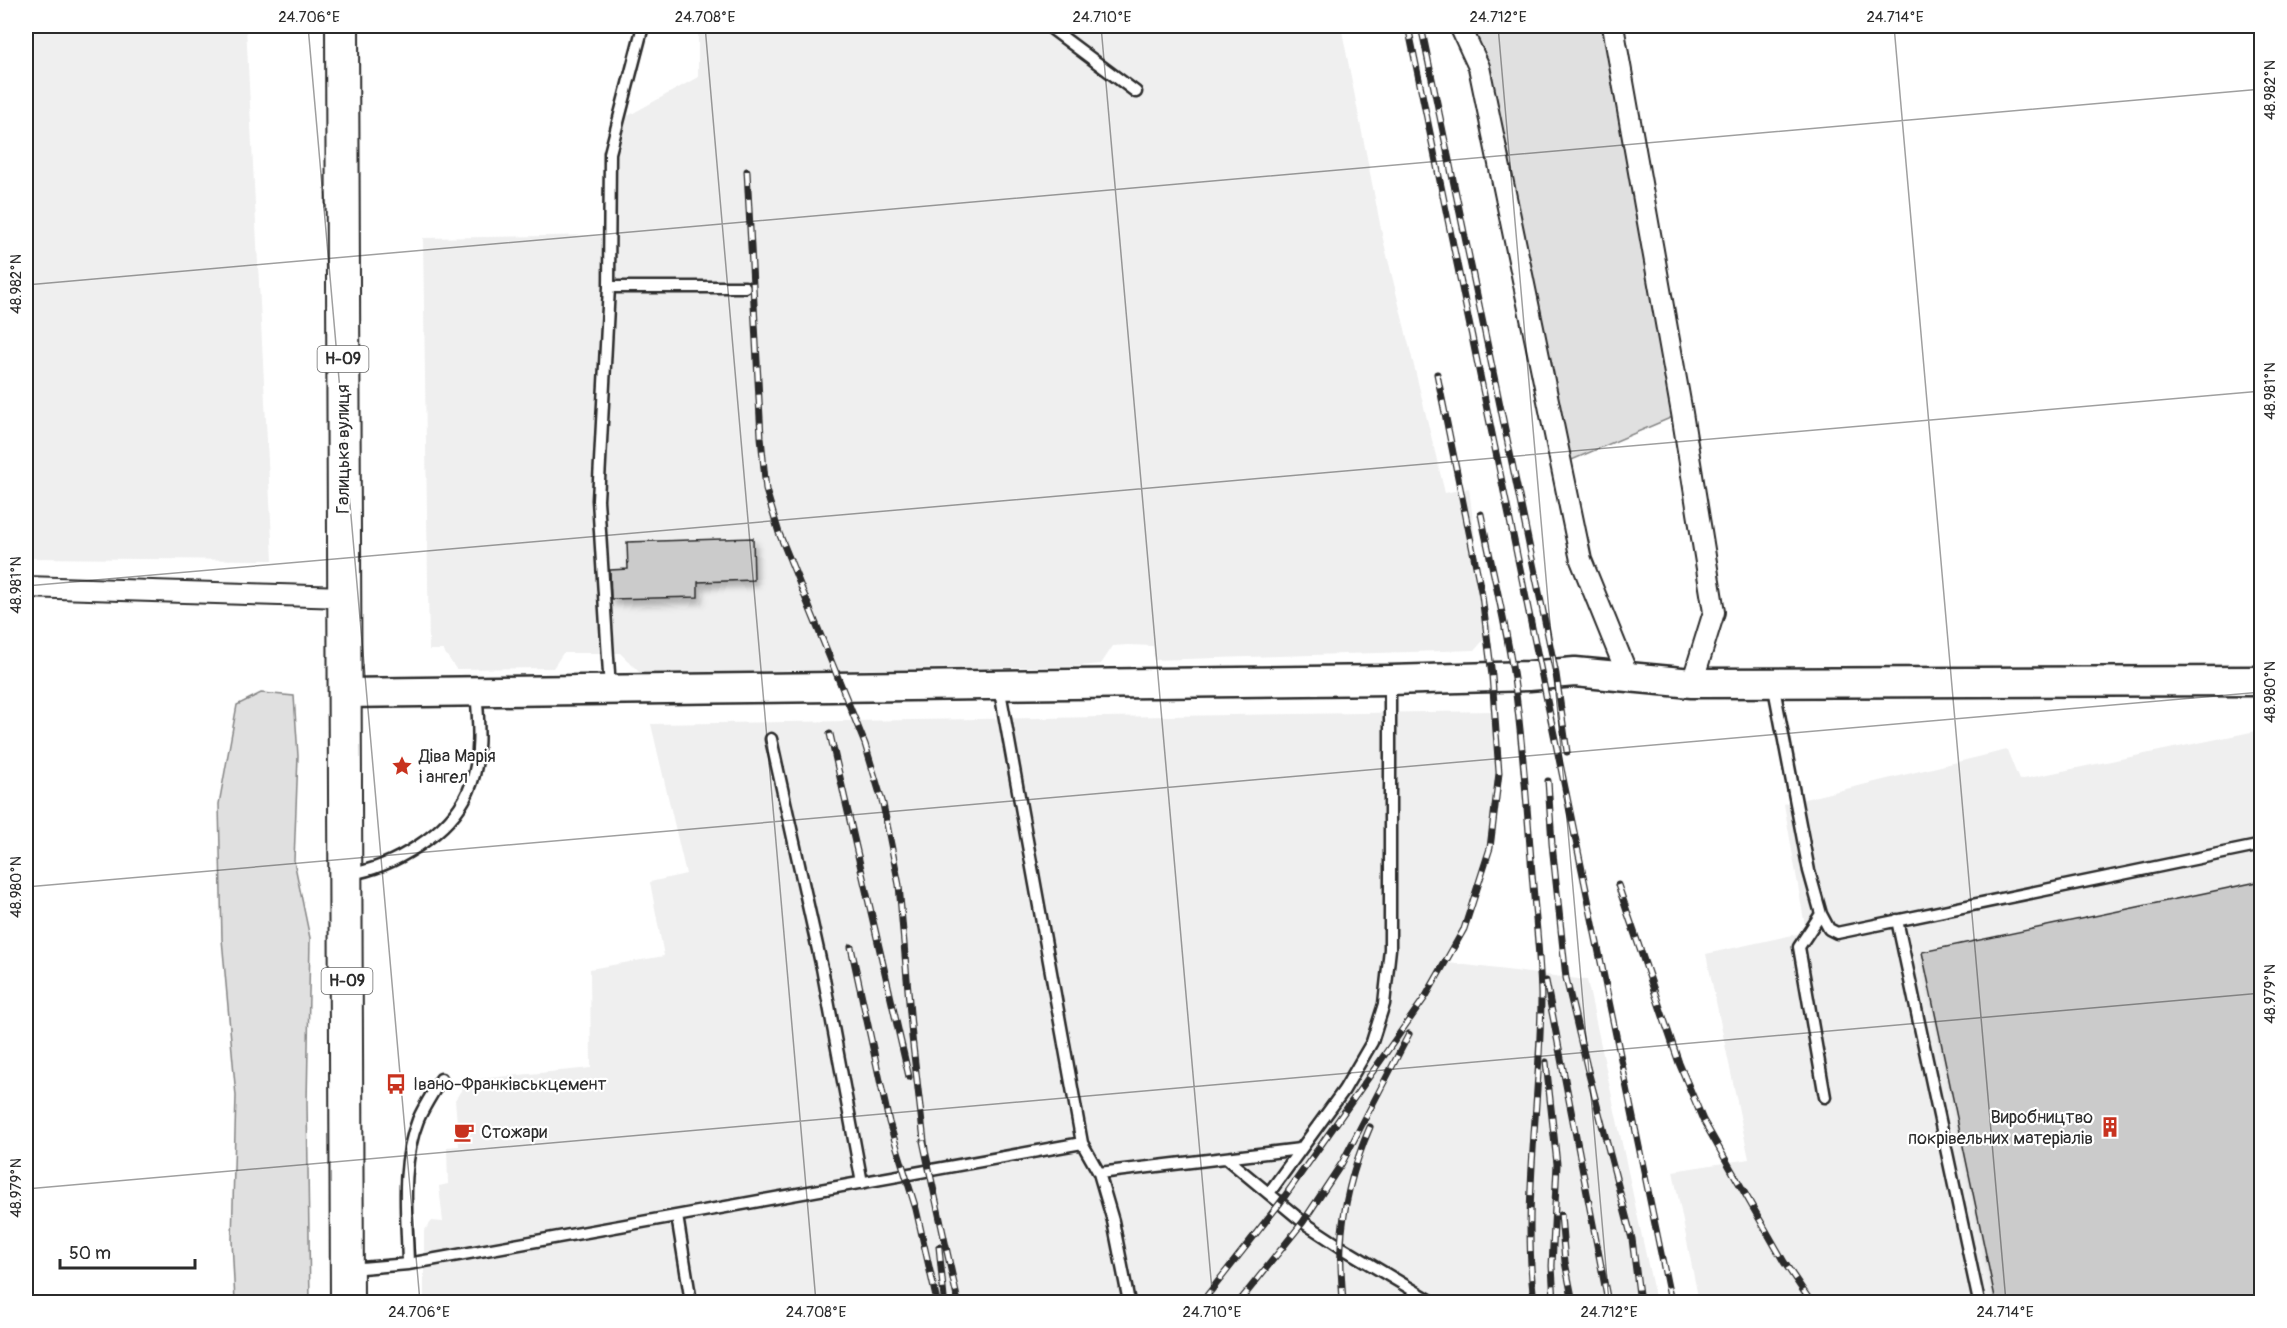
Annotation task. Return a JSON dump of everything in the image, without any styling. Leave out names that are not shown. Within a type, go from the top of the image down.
[{"type":"main road","name":"Галицька вулиця","points":[[342,26],[344,693]]},
{"type":"main road","name":"Н-09","points":[[344,693],[347,1302]]},
{"type":"street","points":[[1461,26],[1479,67],[1581,560],[1628,676]]},
{"type":"street","points":[[1613,26],[1682,413],[1714,612],[1692,683]]},
{"type":"street","points":[[26,587],[344,597]]},
{"type":"street","points":[[344,693],[1390,680],[1529,676],[1575,672],[1692,683],[2262,681]]},
{"type":"lane","points":[[610,689],[598,500],[609,287],[610,153],[643,26]]},
{"type":"lane","points":[[1048,26],[1136,92]]},
{"type":"lane","points":[[609,287],[745,287]]},
{"type":"lane","points":[[1269,1193],[1344,1090],[1372,1042],[1384,1004],[1390,949],[1390,680]]},
{"type":"lane","points":[[1773,683],[1809,871],[1821,914],[1829,929],[1837,933],[2262,844]]},
{"type":"lane","points":[[999,685],[1082,1143],[1099,1173],[1113,1221],[1129,1302]]},
{"type":"lane","points":[[346,875],[365,872],[387,864],[426,841],[450,818],[468,794],[478,755],[476,691]]},
{"type":"lane","points":[[771,739],[822,968],[862,1183]]},
{"type":"lane","points":[[1821,914],[1798,947],[1826,1097]]},
{"type":"lane","points":[[1897,920],[1978,1302]]},
{"type":"lane","points":[[408,1264],[406,1196],[408,1158],[418,1120],[441,1079]]},
{"type":"lane","points":[[346,1270],[408,1264],[1082,1143]]},
{"type":"lane","points":[[1099,1173],[1300,1149]]},
{"type":"lane","points":[[1227,1159],[1303,1222],[1433,1302]]},
{"type":"lane","points":[[677,1216],[691,1302]]},
{"type":"shaded area","points":[[26,26],[246,26],[273,560],[26,558]]},
{"type":"shaded area","points":[[698,26],[1341,26],[1383,239],[1445,493],[1469,488],[1482,596],[1492,630],[1475,650],[1154,660],[1153,646],[1128,645],[1113,646],[1101,664],[1080,666],[640,673],[620,653],[563,653],[553,668],[456,669],[443,650],[429,650],[423,238],[607,235],[610,126],[698,77]]},
{"type":"shaded area","points":[[1460,26],[1613,26],[1682,413],[1560,465]]},
{"type":"shaded area","points":[[261,693],[294,696],[298,756],[294,861],[310,938],[307,1103],[310,1302],[235,1302],[232,1240],[236,1096],[222,939],[219,804],[237,705]]},
{"type":"shaded area","points":[[1495,711],[1495,821],[1449,963],[1587,980],[1656,1302],[424,1302],[424,1231],[432,1221],[443,1222],[439,1186],[448,1184],[447,1147],[459,1146],[455,1100],[468,1080],[591,1068],[590,969],[664,956],[650,882],[686,874],[651,724]]},
{"type":"shaded area","points":[[2261,730],[2261,1302],[1699,1302],[1673,1171],[1749,1159],[1706,954],[1806,932],[1784,804],[2007,750],[2019,780]]},
{"type":"building","points":[[753,538],[754,580],[698,582],[698,597],[611,599],[610,570],[628,569],[627,542]]},
{"type":"building","name":"Виробництво покрівельних матеріалів","points":[[2262,881],[2262,1302],[1996,1302],[1922,952]]},
{"type":"railway","points":[[1408,26],[1671,1302]]},
{"type":"railway","points":[[1421,26],[1556,674],[1567,752]]},
{"type":"railway","points":[[747,171],[761,437],[766,490],[779,533],[865,744],[883,804],[899,885],[912,1037],[925,1150]]},
{"type":"railway","points":[[1202,1302],[1280,1203],[1426,996],[1464,929],[1490,848],[1499,773],[1492,676],[1482,596],[1437,374]]},
{"type":"railway","points":[[1481,514],[1514,679],[1540,964],[1540,1033],[1530,1225],[1534,1302]]},
{"type":"railway","points":[[830,734],[909,1077]]},
{"type":"railway","points":[[1548,781],[1566,978],[1632,1239],[1640,1302]]},
{"type":"railway","points":[[1618,885],[1679,1063],[1703,1120],[1784,1262],[1811,1302]]},
{"type":"railway","points":[[851,947],[889,1122],[916,1209],[937,1302]]},
{"type":"railway","points":[[1546,981],[1608,1302]]},
{"type":"railway","points":[[1239,1302],[1303,1222],[1342,1163],[1409,1034]]},
{"type":"railway","points":[[1546,1062],[1557,1164],[1552,1266],[1554,1302]]},
{"type":"railway","points":[[1343,1302],[1341,1253],[1344,1215],[1354,1170],[1370,1127]]},
{"type":"railway","points":[[923,1141],[958,1302]]},
{"type":"railway","points":[[1561,1215],[1565,1262],[1573,1302]]},
{"type":"railway","points":[[939,1247],[944,1298]]},
{"type":"place","name":"Діва Марія і ангел","points":[[402,766]]},
{"type":"place","name":"Івано-Франківськцемент","points":[[396,1084]]},
{"type":"place","name":"Виробництво покрівельних матеріалів","points":[[2110,1127]]},
{"type":"place","name":"Стожари","points":[[464,1132]]}]
